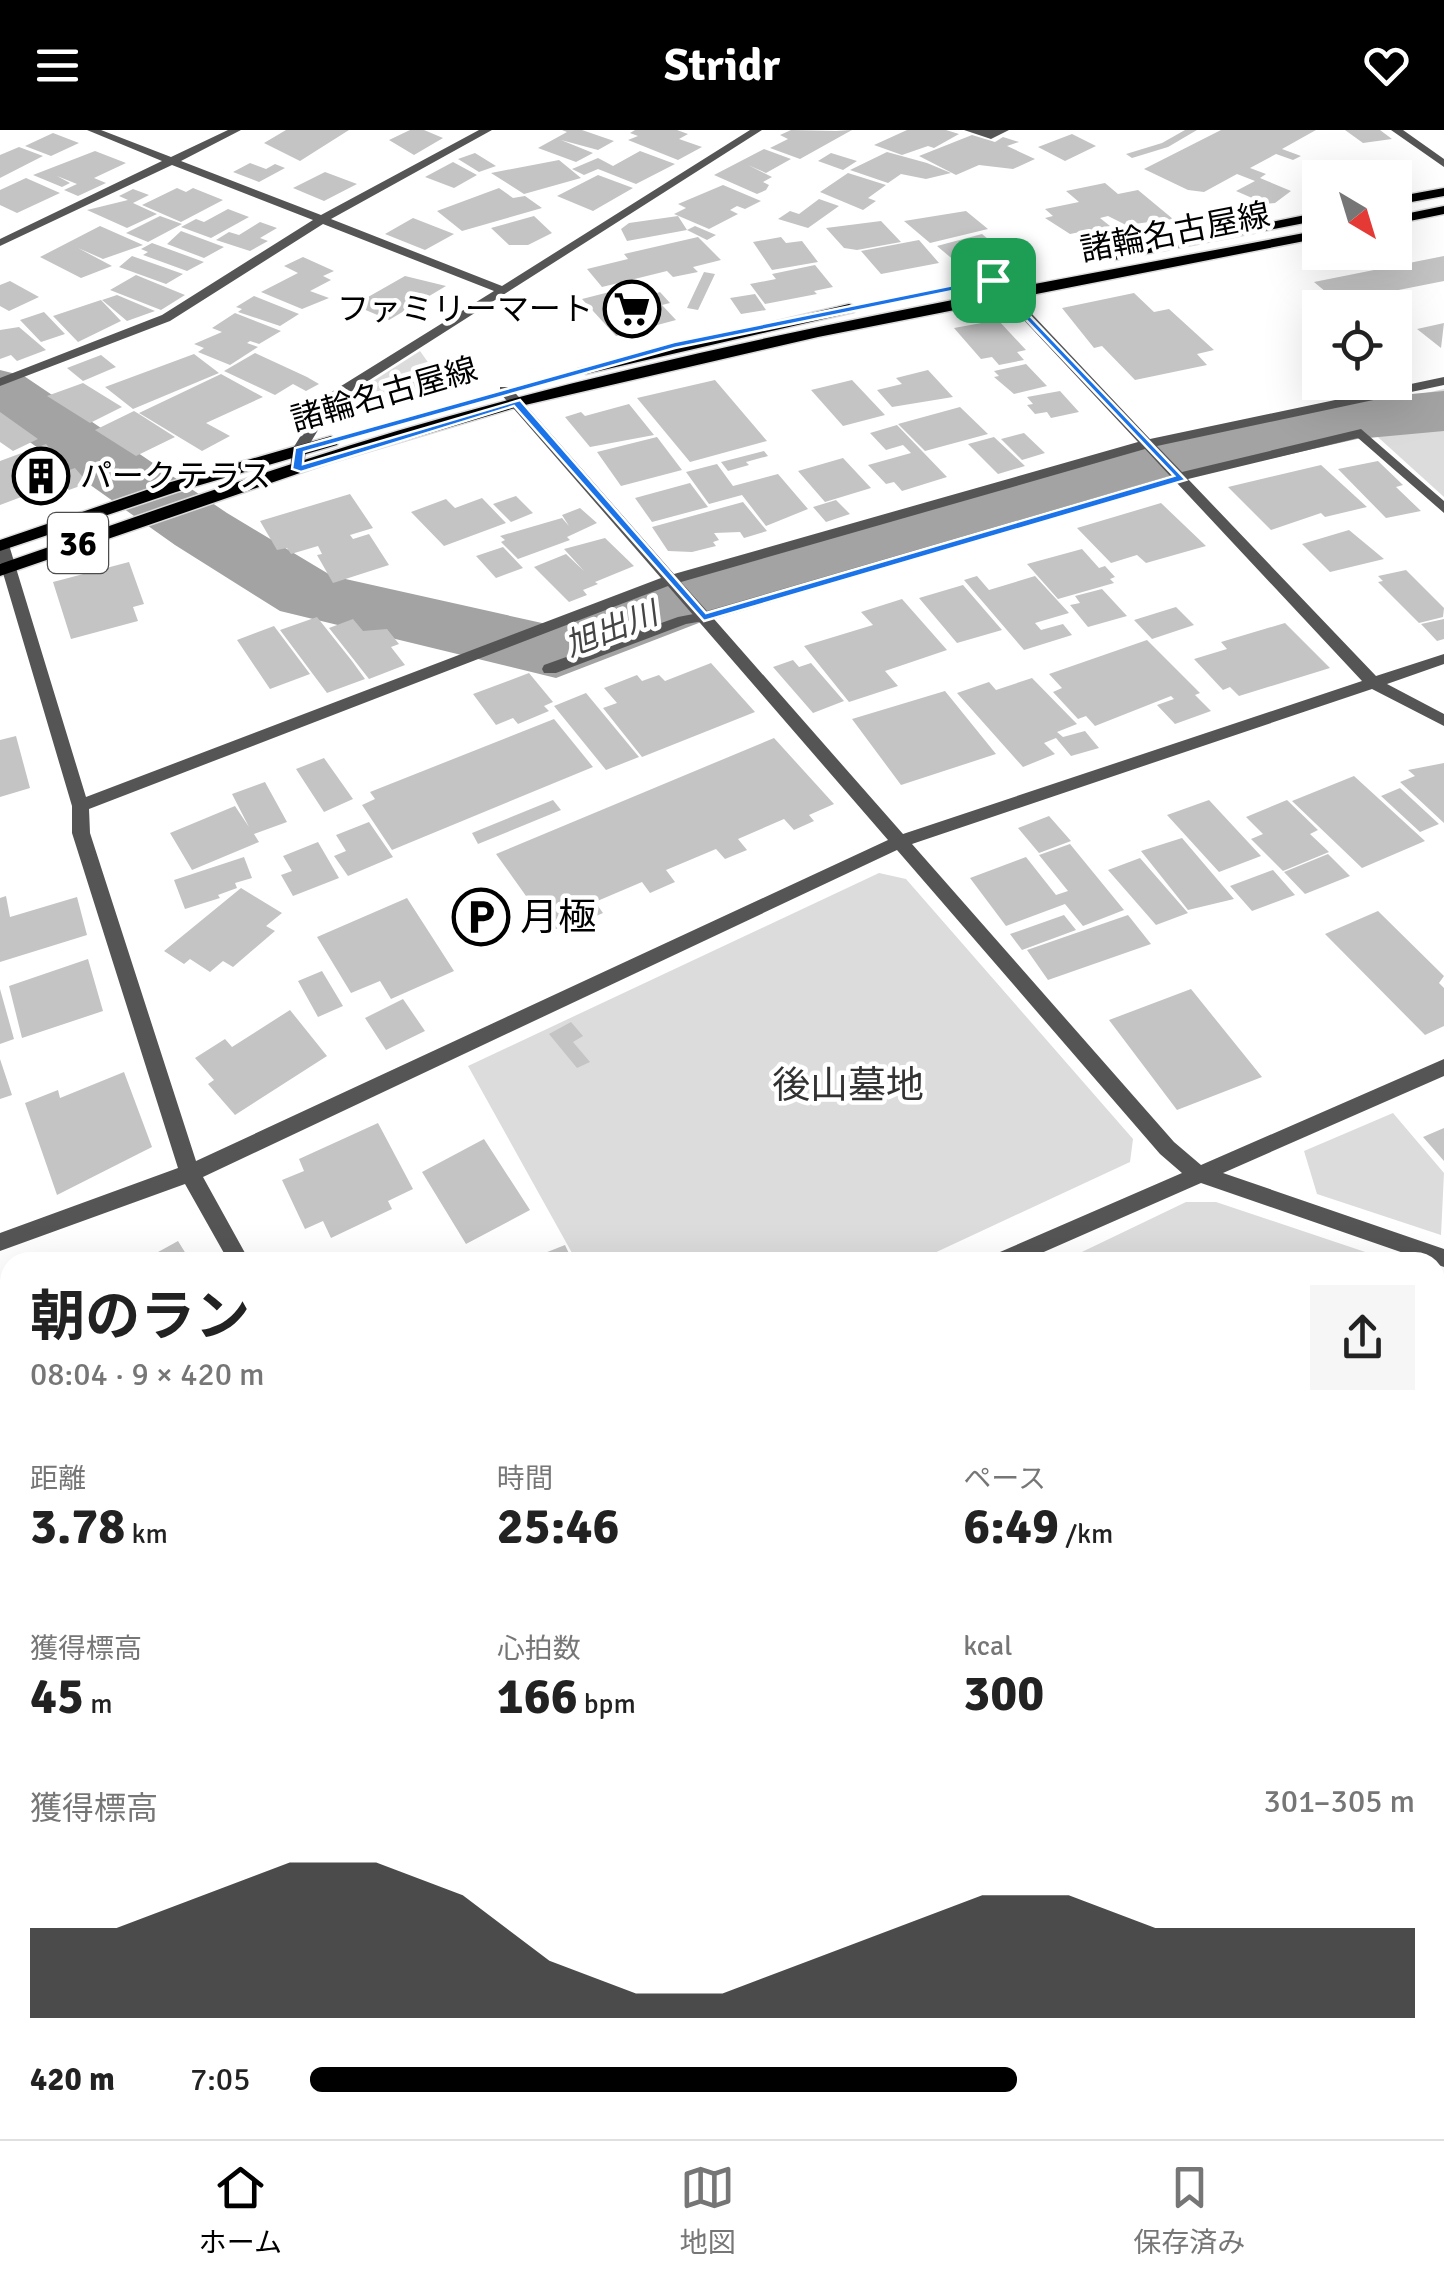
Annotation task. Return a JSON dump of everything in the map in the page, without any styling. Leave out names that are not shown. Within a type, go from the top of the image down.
[{"type":"main road","points":[[1412,199],[1444,192]]},
{"type":"main road","points":[[1412,217],[1444,210]]},
{"type":"main road","name":"諸輪名古屋線","points":[[4,569],[510,396],[674,345],[1302,220]]},
{"type":"main road","name":"諸輪名古屋線","points":[[1,545],[299,450],[510,396],[1302,237]]},
{"type":"street","points":[[92,130],[500,289]]},
{"type":"street","points":[[0,243],[236,130]]},
{"type":"street","points":[[3,381],[166,318],[323,219],[487,130]]},
{"type":"street","points":[[298,469],[299,450],[330,398],[757,130]]},
{"type":"street","points":[[970,130],[991,136],[1004,130]]},
{"type":"street","points":[[1396,130],[1444,164]]},
{"type":"street","points":[[993,280],[1372,682],[1444,721]]},
{"type":"street","points":[[80,806],[530,633],[676,585],[1150,444],[1444,381]]},
{"type":"street","points":[[510,396],[1167,1148],[1196,1173],[1426,1252]]},
{"type":"street","points":[[550,669],[700,613],[1179,474],[1361,433],[1444,508]]},
{"type":"street","points":[[1,545],[4,569],[80,806],[82,833],[190,1173],[234,1252]]},
{"type":"street","points":[[0,1242],[190,1173],[899,842],[1444,658]]},
{"type":"street","points":[[1022,1252],[1444,1068]]},
{"type":"green space","points":[[420,351],[442,382],[385,398],[367,385]]},
{"type":"green space","points":[[1444,389],[1444,497],[1348,410],[1412,400],[1412,396]]},
{"type":"green space","name":"後山墓地","points":[[879,873],[906,879],[1133,1139],[1130,1162],[936,1252],[571,1252],[468,1066]]},
{"type":"green space","points":[[1393,1113],[1444,1173],[1441,1235],[1317,1194],[1304,1151]]},
{"type":"green space","points":[[1186,1202],[1216,1202],[1365,1252],[1082,1252]]},
{"type":"building","points":[[286,130],[349,130],[300,161],[264,143]]},
{"type":"building","points":[[410,130],[424,130],[443,138],[414,155],[389,140]]},
{"type":"building","points":[[562,130],[582,130],[614,141],[598,150],[561,140],[593,153],[576,162],[538,148],[567,132]]},
{"type":"building","points":[[677,130],[688,134],[679,139],[702,147],[678,160],[628,140],[638,136],[630,133]]},
{"type":"building","points":[[791,130],[852,130],[800,159],[770,148],[788,139],[780,135]]},
{"type":"building","points":[[907,130],[959,134],[934,148],[928,146],[902,155],[874,145]]},
{"type":"building","points":[[1185,130],[1197,130],[1168,147],[1132,158],[1126,154],[1162,143]]},
{"type":"building","points":[[1221,130],[1316,130],[1282,149],[1301,156],[1293,160],[1276,154],[1250,168],[1266,174],[1260,178],[1291,191],[1275,203],[1266,204],[1236,191],[1255,181],[1237,174],[1204,192],[1188,190],[1144,169]]},
{"type":"building","points":[[1345,130],[1380,130],[1392,139],[1363,143]]},
{"type":"building","points":[[53,133],[79,143],[51,156],[25,146]]},
{"type":"building","points":[[1072,134],[1096,146],[1065,161],[1038,147]]},
{"type":"building","points":[[972,135],[995,142],[1003,137],[1019,142],[1007,146],[1035,159],[1013,169],[979,165],[956,175],[919,156]]},
{"type":"building","points":[[19,147],[43,156],[0,178],[0,155]]},
{"type":"building","points":[[764,149],[791,159],[766,173],[748,165],[772,177],[763,182],[769,185],[766,190],[757,194],[714,175]]},
{"type":"building","points":[[95,151],[126,163],[94,178],[106,183],[78,196],[64,190],[77,184],[57,176],[70,183],[62,187],[33,175]]},
{"type":"building","points":[[640,151],[675,164],[636,184],[598,169],[584,175],[572,169],[598,158],[613,166]]},
{"type":"building","points":[[887,152],[951,173],[926,179],[901,174],[888,183],[850,170]]},
{"type":"building","points":[[475,153],[496,166],[479,172],[458,159]]},
{"type":"building","points":[[831,153],[857,161],[843,170],[818,161]]},
{"type":"building","points":[[559,160],[581,178],[524,194],[491,173]]},
{"type":"building","points":[[453,162],[477,175],[454,188],[425,177]]},
{"type":"building","points":[[250,163],[266,169],[275,164],[285,168],[259,182],[233,172]]},
{"type":"building","points":[[325,172],[357,184],[324,201],[293,188]]},
{"type":"building","points":[[848,173],[886,185],[868,198],[876,201],[863,210],[820,192]]},
{"type":"building","points":[[598,175],[633,188],[593,211],[557,196]]},
{"type":"building","points":[[26,178],[60,193],[17,213],[0,205],[0,190]]},
{"type":"building","points":[[1105,183],[1118,194],[1138,190],[1173,219],[1126,225],[1108,216],[1100,218],[1110,226],[1070,234],[1045,218],[1053,216],[1045,209],[1079,202],[1066,191]]},
{"type":"building","points":[[723,185],[761,201],[745,209],[737,206],[730,210],[738,214],[709,229],[674,214],[686,208],[678,204]]},
{"type":"building","points":[[177,188],[186,192],[193,188],[223,200],[181,222],[142,205]]},
{"type":"building","points":[[499,188],[513,198],[525,196],[542,208],[462,231],[437,211]]},
{"type":"building","points":[[133,189],[149,195],[133,203],[157,214],[127,228],[87,210],[128,200],[119,196]]},
{"type":"building","points":[[819,199],[839,206],[808,228],[778,219],[790,211],[799,214]]},
{"type":"building","points":[[228,209],[249,217],[211,238],[181,227],[196,219],[204,222]]},
{"type":"building","points":[[966,211],[988,229],[930,243],[904,221]]},
{"type":"building","points":[[160,216],[182,224],[148,242],[126,233]]},
{"type":"building","points":[[534,216],[552,233],[528,245],[509,245],[491,228]]},
{"type":"building","points":[[678,216],[687,230],[627,241],[621,229],[629,223]]},
{"type":"building","points":[[413,218],[454,234],[425,250],[385,234]]},
{"type":"building","points":[[881,221],[901,242],[857,250],[844,248],[826,228]]},
{"type":"building","points":[[260,222],[277,228],[260,238],[268,241],[250,251],[216,240],[229,232],[239,235]]},
{"type":"building","points":[[100,226],[143,245],[103,259],[78,248],[112,266],[81,278],[40,257]]},
{"type":"building","points":[[695,226],[716,235],[707,240],[687,230]]},
{"type":"building","points":[[181,231],[224,247],[204,258],[167,244]]},
{"type":"building","points":[[982,234],[1001,250],[956,262],[937,246]]},
{"type":"building","points":[[698,237],[721,260],[693,267],[698,272],[673,277],[667,271],[602,287],[587,269],[628,259],[624,254]]},
{"type":"building","points":[[781,237],[786,243],[802,241],[818,262],[772,270],[753,242]]},
{"type":"building","points":[[919,240],[939,263],[881,274],[861,251]]},
{"type":"building","points":[[152,243],[204,262],[187,271],[143,255],[148,252],[141,249]]},
{"type":"building","points":[[132,256],[183,274],[166,284],[119,267]]},
{"type":"building","points":[[1444,256],[1444,281],[1399,290],[1324,290],[1314,282],[1374,270],[1412,270],[1412,262]]},
{"type":"building","points":[[303,257],[334,271],[323,276],[331,280],[310,291],[329,298],[302,309],[261,292],[298,273],[284,266]]},
{"type":"building","points":[[815,265],[833,287],[765,304],[750,284],[776,279],[772,274]]},
{"type":"building","points":[[704,272],[715,274],[698,310],[687,308]]},
{"type":"building","points":[[136,275],[185,295],[161,310],[110,290]]},
{"type":"building","points":[[405,276],[446,286],[389,320],[354,305]]},
{"type":"building","points":[[10,281],[39,297],[9,311],[0,306],[0,285]]},
{"type":"building","points":[[641,284],[651,295],[660,292],[670,303],[662,305],[676,320],[616,336],[582,299]]},
{"type":"building","points":[[1134,293],[1154,312],[1169,309],[1214,350],[1197,354],[1207,365],[1135,380],[1102,346],[1094,348],[1062,308]]},
{"type":"building","points":[[755,294],[766,310],[741,314],[730,298]]},
{"type":"building","points":[[117,295],[155,311],[127,321],[102,300]]},
{"type":"building","points":[[254,296],[299,314],[280,326],[238,312],[242,309],[236,307]]},
{"type":"building","points":[[101,300],[121,321],[78,342],[53,316]]},
{"type":"building","points":[[44,312],[65,334],[41,342],[20,320]]},
{"type":"building","points":[[235,313],[281,331],[259,344],[247,343],[258,347],[230,365],[198,352],[204,348],[194,344],[222,332],[212,328]]},
{"type":"building","points":[[998,320],[1026,350],[1017,352],[1024,360],[999,365],[992,357],[981,359],[954,328]]},
{"type":"building","points":[[1444,323],[1441,348],[1417,329]]},
{"type":"building","points":[[19,327],[46,350],[17,361],[11,355],[0,359],[0,330]]},
{"type":"building","points":[[255,353],[319,384],[306,391],[293,384],[275,395],[224,371]]},
{"type":"building","points":[[194,354],[219,373],[133,409],[105,387]]},
{"type":"building","points":[[101,355],[116,367],[83,381],[67,368]]},
{"type":"building","points":[[1026,364],[1047,386],[1014,394],[994,377],[999,376],[994,371]]},
{"type":"building","points":[[928,370],[953,397],[892,407],[877,390],[902,384],[896,378]]},
{"type":"building","points":[[221,374],[263,397],[206,423],[230,436],[202,451],[139,413]]},
{"type":"building","points":[[715,380],[767,441],[690,462],[637,398]]},
{"type":"building","points":[[852,380],[885,415],[843,426],[811,390]]},
{"type":"building","points":[[83,383],[122,407],[90,423],[47,396]]},
{"type":"building","points":[[1060,391],[1079,412],[1051,418],[1047,412],[1035,414],[1027,405],[1033,404],[1027,397]]},
{"type":"building","points":[[629,404],[654,435],[590,447],[565,417],[581,412],[585,416]]},
{"type":"building","points":[[960,407],[988,434],[925,451],[898,424]]},
{"type":"building","points":[[134,411],[175,437],[136,456],[95,430]]},
{"type":"building","points":[[0,412],[38,439],[13,451],[0,442]]},
{"type":"building","points":[[897,425],[947,477],[902,491],[894,482],[886,484],[868,465],[911,453],[903,445],[886,450],[870,433]]},
{"type":"building","points":[[1024,433],[1045,453],[1022,460],[1001,439]]},
{"type":"building","points":[[657,437],[682,470],[621,486],[597,452]]},
{"type":"building","points":[[994,437],[1025,466],[998,474],[968,444]]},
{"type":"building","name":"パークテラス","points":[[46,444],[69,470],[75,468],[88,483],[69,490],[61,482],[0,505],[0,461]]},
{"type":"building","points":[[764,451],[768,456],[728,471],[721,462]]},
{"type":"building","points":[[843,458],[871,488],[825,502],[798,471]]},
{"type":"building","points":[[1378,461],[1403,485],[1396,487],[1421,511],[1386,518],[1338,469]]},
{"type":"building","points":[[717,464],[733,486],[778,474],[808,509],[766,526],[742,495],[709,504],[686,472]]},
{"type":"building","points":[[1321,465],[1367,507],[1325,517],[1321,513],[1271,530],[1228,487]]},
{"type":"building","points":[[690,483],[708,507],[652,522],[635,498]]},
{"type":"building","points":[[350,494],[373,528],[350,535],[353,539],[369,534],[389,565],[333,583],[317,555],[322,554],[318,546],[291,554],[287,548],[277,550],[260,521]]},
{"type":"building","points":[[516,496],[533,513],[511,522],[493,504]]},
{"type":"building","points":[[482,498],[506,523],[444,546],[411,512],[446,499],[455,508]]},
{"type":"building","points":[[836,500],[850,514],[826,522],[813,507]]},
{"type":"building","points":[[743,502],[767,531],[744,538],[740,532],[714,533],[719,540],[713,542],[716,546],[692,552],[668,551],[652,527]]},
{"type":"building","points":[[1161,503],[1206,546],[1146,563],[1137,555],[1111,563],[1077,528]]},
{"type":"building","points":[[580,508],[597,523],[567,537],[570,540],[518,559],[501,542],[505,540],[500,536],[562,518],[569,526],[562,515]]},
{"type":"building","points":[[1349,530],[1384,559],[1330,572],[1302,544]]},
{"type":"building","points":[[605,538],[634,566],[595,582],[598,584],[583,590],[587,595],[569,602],[534,567],[566,554],[584,571],[564,549]]},
{"type":"building","points":[[503,547],[523,568],[496,578],[476,556]]},
{"type":"building","points":[[1082,549],[1099,568],[1105,566],[1115,577],[1110,579],[1114,583],[1058,599],[1027,564]]},
{"type":"building","points":[[129,562],[144,604],[133,607],[138,621],[71,639],[53,582]]},
{"type":"building","points":[[1406,570],[1444,608],[1443,617],[1419,623],[1378,582],[1383,581],[1378,576]]},
{"type":"building","points":[[977,576],[989,590],[1035,576],[1069,613],[1035,623],[1041,630],[1063,624],[1072,635],[1024,650],[964,580]]},
{"type":"building","points":[[963,585],[1002,630],[957,643],[919,598]]},
{"type":"building","points":[[1102,589],[1127,616],[1088,627],[1070,605],[1080,603],[1075,596]]},
{"type":"building","points":[[902,599],[947,650],[885,671],[898,686],[849,702],[804,646],[873,625],[861,612]]},
{"type":"building","points":[[1176,607],[1194,625],[1152,639],[1134,620]]},
{"type":"building","points":[[317,617],[365,679],[327,693],[280,630]]},
{"type":"building","points":[[353,619],[363,631],[387,629],[399,644],[391,647],[405,665],[369,679],[329,628]]},
{"type":"building","points":[[1444,619],[1444,639],[1437,641],[1421,624]]},
{"type":"building","points":[[1285,623],[1330,668],[1239,696],[1230,687],[1223,690],[1194,659],[1227,649],[1221,642]]},
{"type":"building","points":[[274,626],[310,674],[270,689],[237,640]]},
{"type":"building","points":[[1147,640],[1200,693],[1195,695],[1211,711],[1175,724],[1157,705],[1174,699],[1171,696],[1095,726],[1086,716],[1078,719],[1053,692],[1062,688],[1049,674]]},
{"type":"building","points":[[793,660],[799,667],[811,663],[844,701],[813,713],[773,667]]},
{"type":"building","points":[[711,663],[755,712],[642,757],[603,708],[617,703],[604,688],[637,675],[642,681],[659,675],[665,681]]},
{"type":"building","points":[[529,673],[553,702],[544,706],[549,711],[518,724],[513,718],[496,725],[473,694]]},
{"type":"building","points":[[1032,678],[1077,724],[1057,732],[1063,737],[1085,731],[1099,748],[1071,756],[1056,738],[1044,743],[1055,754],[1023,767],[957,693],[989,682],[996,690]]},
{"type":"building","points":[[945,691],[996,754],[901,785],[852,719]]},
{"type":"building","points":[[586,693],[639,757],[606,770],[554,706]]},
{"type":"building","points":[[554,719],[593,767],[392,850],[362,805],[375,799],[370,792]]},
{"type":"building","points":[[16,736],[30,788],[0,797],[0,740]]},
{"type":"building","points":[[774,738],[834,804],[809,815],[814,821],[794,830],[784,819],[738,839],[747,850],[725,859],[716,849],[666,870],[675,882],[650,893],[642,882],[595,902],[603,913],[580,923],[578,920],[551,931],[496,854]]},
{"type":"building","points":[[324,758],[353,799],[324,812],[296,769]]},
{"type":"building","points":[[1444,763],[1444,823],[1400,782],[1415,776],[1408,770]]},
{"type":"building","points":[[1354,776],[1425,841],[1362,868],[1292,801]]},
{"type":"building","points":[[265,782],[287,822],[254,834],[259,842],[192,870],[170,833],[235,806],[249,827],[232,794]]},
{"type":"building","points":[[1400,788],[1439,824],[1420,832],[1381,796]]},
{"type":"building","points":[[553,800],[561,810],[478,844],[472,833]]},
{"type":"building","points":[[1209,800],[1261,856],[1219,872],[1167,815]]},
{"type":"building","points":[[1287,800],[1318,830],[1310,834],[1329,852],[1283,871],[1251,839],[1263,834],[1246,817]]},
{"type":"building","points":[[1049,816],[1071,841],[1039,853],[1018,828]]},
{"type":"building","points":[[369,822],[393,857],[348,876],[334,856],[346,851],[336,835]]},
{"type":"building","points":[[1182,838],[1234,899],[1188,910],[1141,851]]},
{"type":"building","points":[[318,842],[339,878],[293,896],[281,875],[292,871],[283,856]]},
{"type":"building","points":[[1070,844],[1124,910],[1083,926],[1065,904],[1006,926],[970,878],[1026,857],[1056,895],[1068,891],[1039,855]]},
{"type":"building","points":[[1328,854],[1350,876],[1305,894],[1284,872]]},
{"type":"building","points":[[244,857],[252,878],[235,883],[237,888],[218,895],[220,898],[185,909],[174,880]]},
{"type":"building","points":[[1140,858],[1188,913],[1156,925],[1108,870]]},
{"type":"building","points":[[1273,870],[1295,895],[1252,911],[1230,886]]},
{"type":"building","points":[[241,888],[282,913],[266,926],[275,931],[233,967],[223,961],[210,972],[190,959],[184,964],[164,951]]},
{"type":"building","points":[[6,896],[10,917],[77,897],[87,935],[0,962],[0,898]]},
{"type":"building","points":[[407,898],[454,971],[391,999],[380,981],[351,993],[317,937]]},
{"type":"building","points":[[1378,911],[1444,976],[1439,983],[1444,988],[1444,1026],[1425,1035],[1325,934]]},
{"type":"building","points":[[1064,915],[1076,930],[1022,950],[1010,934]]},
{"type":"building","points":[[1128,915],[1151,944],[1048,980],[1027,950]]},
{"type":"building","points":[[88,959],[103,1011],[22,1038],[9,986]]},
{"type":"building","points":[[322,971],[343,1006],[318,1017],[298,981]]},
{"type":"building","points":[[0,989],[14,1039],[0,1044]]},
{"type":"building","points":[[1191,989],[1262,1077],[1177,1110],[1109,1020]]},
{"type":"building","points":[[403,999],[425,1031],[386,1050],[365,1018]]},
{"type":"building","points":[[290,1010],[327,1056],[235,1115],[208,1084],[214,1080],[195,1058],[225,1039],[232,1047]]},
{"type":"building","points":[[571,1022],[583,1036],[573,1042],[590,1062],[577,1068],[549,1034]]},
{"type":"building","points":[[0,1059],[12,1095],[0,1099]]},
{"type":"building","points":[[124,1072],[152,1147],[57,1195],[25,1103],[58,1090],[60,1098]]},
{"type":"building","points":[[378,1123],[413,1189],[388,1201],[392,1209],[331,1238],[323,1221],[305,1229],[282,1180],[304,1171],[299,1159]]},
{"type":"building","points":[[1444,1128],[1444,1161],[1423,1137]]},
{"type":"building","points":[[484,1139],[530,1210],[466,1244],[422,1172]]},
{"type":"building","points":[[178,1241],[185,1252],[158,1252]]},
{"type":"building","points":[[565,1245],[568,1252],[547,1252]]},
{"type":"waterway","name":"旭出川","points":[[0,390],[201,529],[307,594],[556,652],[708,592],[1192,455],[1357,419],[1444,411]]},
{"type":"place","name":"ファミリーマート","points":[[632,309]]},
{"type":"place","name":"パークテラス","points":[[41,476]]},
{"type":"place","name":"月極","points":[[481,917]]},
{"type":"route","points":[[993,280],[1182,478],[704,618],[516,402],[298,469],[299,450],[505,390],[674,345],[993,280]]}]
